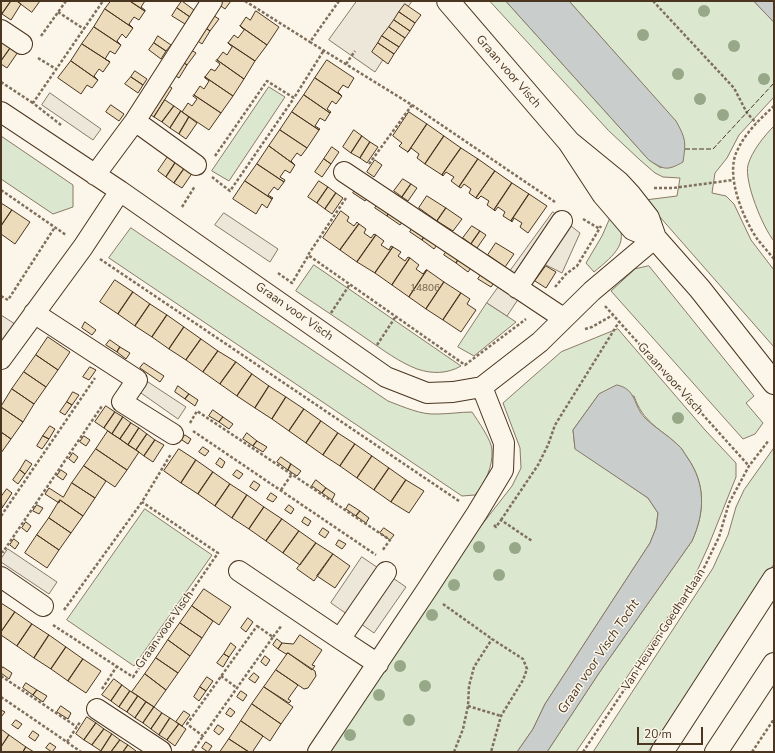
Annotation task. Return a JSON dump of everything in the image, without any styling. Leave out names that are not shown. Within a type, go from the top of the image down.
[{"type":"street","points":[[95,175],[135,121],[212,1]]},
{"type":"street","name":"Graan voor Visch","points":[[448,1],[569,142],[618,182],[630,195],[648,218],[655,238],[700,289],[774,383]]},
{"type":"street","points":[[1,30],[29,50]]},
{"type":"street","name":"Graan voor Visch","points":[[1,112],[120,191],[386,377],[427,392],[453,392],[482,387],[540,342],[592,291],[655,238]]},
{"type":"street","points":[[135,121],[200,168]]},
{"type":"street","points":[[350,176],[563,318]]},
{"type":"street","points":[[1,359],[83,247],[120,191]]},
{"type":"street","points":[[517,288],[562,221]]},
{"type":"street","points":[[34,313],[137,380],[122,402],[173,443]]},
{"type":"street","points":[[318,752],[426,592],[477,513],[502,470],[504,443],[482,387]]},
{"type":"street","points":[[239,571],[378,664]]},
{"type":"street","points":[[340,640],[386,572]]},
{"type":"street","points":[[1,577],[53,614]]},
{"type":"street","points":[[662,752],[774,579]]},
{"type":"street","points":[[716,752],[774,664]]},
{"type":"street","points":[[90,713],[161,751],[160,752]]},
{"type":"path","points":[[40,37],[66,1]]},
{"type":"path","points":[[33,103],[104,1]]},
{"type":"path","points":[[245,1],[412,105],[556,202]]},
{"type":"path","points":[[310,42],[339,1]]},
{"type":"path","points":[[654,1],[734,88],[747,113],[756,123]]},
{"type":"path","points":[[58,12],[84,29]]},
{"type":"path","points":[[29,50],[56,69]]},
{"type":"path","points":[[200,168],[230,191],[294,98],[324,50]]},
{"type":"path","points":[[346,64],[355,51]]},
{"type":"path","points":[[188,211],[182,207],[200,168],[267,81],[294,98]]},
{"type":"path","points":[[1,82],[64,126]]},
{"type":"path","points":[[273,270],[292,283],[350,176],[412,105]]},
{"type":"path","points":[[774,106],[756,123],[737,150],[732,164],[733,180],[744,214],[758,239],[774,259]]},
{"type":"path","points":[[649,186],[654,188],[673,188],[733,180]]},
{"type":"path","points":[[1,190],[496,527],[538,465],[548,445],[555,425],[619,322]]},
{"type":"path","points":[[581,218],[600,229]]},
{"type":"path","points":[[1,296],[8,300],[55,227]]},
{"type":"path","points":[[308,255],[465,365],[524,322],[542,303]]},
{"type":"path","name":"Graan voor Visch","points":[[542,303],[566,274],[578,266],[580,276],[592,291],[749,466]]},
{"type":"path","points":[[320,330],[350,284]]},
{"type":"path","points":[[365,362],[396,316]]},
{"type":"path","points":[[1,516],[99,373]]},
{"type":"path","points":[[2,553],[104,404]]},
{"type":"path","points":[[197,411],[390,540],[378,556],[281,490],[188,427],[197,411]]},
{"type":"path","name":"Van Heuven Goedhartlaan","points":[[583,752],[701,574],[719,537],[729,503],[749,466],[769,440]]},
{"type":"path","points":[[53,614],[142,502],[173,443]]},
{"type":"path","points":[[281,490],[292,474]]},
{"type":"path","name":"Graan voor Visch","points":[[53,614],[52,625],[133,677],[218,553],[142,502]]},
{"type":"path","points":[[501,520],[532,541]]},
{"type":"path","points":[[426,592],[492,640],[523,659],[527,669],[523,680],[501,716],[491,752]]},
{"type":"path","points":[[192,752],[273,637],[257,626],[187,724],[203,736]]},
{"type":"path","points":[[454,752],[463,729],[468,706],[469,686],[474,667],[492,640]]},
{"type":"path","points":[[1,676],[77,727]]},
{"type":"path","points":[[221,676],[237,688]]},
{"type":"path","points":[[1,696],[81,752]]},
{"type":"path","points":[[468,706],[501,716]]},
{"type":"path","points":[[66,742],[90,713]]},
{"type":"path","points":[[752,752],[774,719]]},
{"type":"green space","points":[[490,1],[506,1],[649,160],[661,168],[663,107],[569,1],[754,1],[774,22],[774,97],[739,135],[727,158],[715,173],[712,193],[726,196],[734,204],[751,240],[774,270],[774,347],[645,200],[677,196],[680,178],[663,177],[655,173],[640,160],[609,131]]},
{"type":"green space","points":[[269,87],[285,97],[229,181],[212,171]]},
{"type":"green space","points":[[774,126],[774,241],[755,204],[749,182],[748,165],[755,149]]},
{"type":"green space","points":[[1,136],[73,185],[73,207],[53,214],[1,179]]},
{"type":"green space","points":[[613,215],[619,225],[621,240],[614,254],[594,272],[586,263]]},
{"type":"green space","points":[[131,228],[388,401],[412,410],[431,414],[472,412],[487,436],[492,450],[490,469],[479,490],[475,495],[462,496],[109,258]]},
{"type":"green space","points":[[314,265],[461,366],[450,371],[434,372],[423,371],[410,366],[397,359],[296,291]]},
{"type":"green space","points":[[649,266],[754,396],[746,403],[763,423],[755,434],[743,439],[611,291],[635,269]]},
{"type":"green space","points":[[487,303],[516,322],[474,356],[458,347]]},
{"type":"green space","points":[[618,329],[705,430],[736,463],[736,477],[693,580],[576,752],[547,752],[599,673],[692,541],[701,509],[702,498],[698,477],[693,467],[679,446],[652,424],[642,412],[634,396],[599,394],[573,430],[575,448],[648,498],[658,513],[656,528],[650,543],[545,704],[533,729],[517,752],[329,752],[466,545],[512,486],[521,468],[520,448],[503,403],[561,352]]},
{"type":"green space","points":[[774,448],[774,564],[648,752],[593,752],[713,568],[728,535],[736,507],[744,490]]},
{"type":"green space","points":[[145,509],[212,555],[134,666],[67,620]]},
{"type":"shaded area","points":[[357,1],[412,1],[379,51],[386,55],[375,72],[329,40]]},
{"type":"shaded area","points":[[50,93],[101,129],[93,140],[42,105]]},
{"type":"shaded area","points":[[553,212],[580,233],[562,273],[544,264],[541,265],[507,316],[487,303]]},
{"type":"shaded area","points":[[224,213],[278,249],[270,262],[215,225]]},
{"type":"shaded area","points":[[1,315],[15,324],[1,343]]},
{"type":"shaded area","points":[[148,382],[186,407],[178,419],[141,393]]},
{"type":"shaded area","points":[[8,549],[57,582],[49,594],[1,562],[1,559]]},
{"type":"shaded area","points":[[362,557],[406,587],[374,633],[331,603]]},
{"type":"water","points":[[506,1],[569,1],[676,121],[682,132],[684,141],[685,150],[683,162],[673,167],[666,168],[658,166],[649,160]]},
{"type":"water","points":[[754,1],[774,1],[774,22]]},
{"type":"water","name":"Graan voor Visch Tocht","points":[[617,385],[628,390],[645,418],[679,446],[687,457],[698,477],[702,498],[699,519],[692,541],[599,673],[547,752],[517,752],[533,729],[545,704],[650,543],[656,528],[658,513],[648,498],[575,449],[573,430],[599,394]]},
{"type":"building","points":[[1,1],[11,1],[2,14],[1,13]]},
{"type":"building","points":[[11,1],[17,1],[21,4],[11,20],[2,14]]},
{"type":"building","points":[[17,1],[40,1],[32,12]]},
{"type":"building","points":[[111,1],[130,1],[145,11],[139,20],[134,17],[129,24],[133,28],[105,9]]},
{"type":"building","points":[[130,1],[145,1],[141,7],[145,11]]},
{"type":"building","points":[[182,1],[194,10],[190,17],[177,8]]},
{"type":"building","points":[[221,1],[231,1],[225,9],[218,4]]},
{"type":"building","points":[[405,4],[421,15],[415,23],[399,12]]},
{"type":"building","points":[[177,8],[190,17],[185,24],[172,16]]},
{"type":"building","points":[[105,9],[133,28],[126,38],[122,34],[117,41],[121,45],[94,27]]},
{"type":"building","points":[[256,11],[279,27],[267,45],[240,26],[246,17],[250,20]]},
{"type":"building","points":[[399,12],[415,23],[410,31],[394,20]]},
{"type":"building","points":[[211,14],[219,19],[210,31],[203,26]]},
{"type":"building","points":[[394,20],[410,31],[405,38],[389,27]]},
{"type":"building","points":[[203,26],[210,31],[202,44],[195,39]]},
{"type":"building","points":[[240,26],[267,45],[255,61],[228,43],[234,35],[238,38],[244,30]]},
{"type":"building","points":[[94,27],[121,45],[115,54],[110,51],[105,59],[82,44]]},
{"type":"building","points":[[389,27],[405,38],[399,47],[382,36]]},
{"type":"building","points":[[158,36],[171,45],[166,51],[154,43]]},
{"type":"building","points":[[382,36],[399,47],[394,54],[378,43]]},
{"type":"building","points":[[1,42],[11,47],[1,61]]},
{"type":"building","points":[[154,43],[166,51],[161,59],[149,50]]},
{"type":"building","points":[[228,43],[255,61],[244,79],[217,60],[223,52],[227,55],[232,47]]},
{"type":"building","points":[[378,43],[394,54],[388,64],[372,52]]},
{"type":"building","points":[[82,44],[110,62],[103,72],[99,69],[94,76],[98,80],[71,61]]},
{"type":"building","points":[[11,47],[18,52],[7,68],[1,64],[1,61]]},
{"type":"building","points":[[188,48],[196,53],[187,65],[180,60]]},
{"type":"building","points":[[180,60],[187,65],[179,78],[171,73]]},
{"type":"building","points":[[217,60],[244,79],[233,96],[205,77],[211,69],[215,71],[220,64],[216,61]]},
{"type":"building","points":[[327,60],[354,78],[348,88],[343,85],[338,92],[342,96],[315,78]]},
{"type":"building","points":[[71,61],[98,80],[92,88],[87,85],[81,94],[58,78]]},
{"type":"building","points":[[135,71],[147,79],[143,85],[131,77]]},
{"type":"building","points":[[131,77],[143,85],[138,93],[125,84]]},
{"type":"building","points":[[205,77],[233,96],[221,113],[194,95],[200,86],[204,89],[209,81]]},
{"type":"building","points":[[315,78],[342,96],[336,104],[332,101],[327,109],[331,112],[330,113],[304,95]]},
{"type":"building","points":[[164,83],[172,88],[154,117],[146,112]]},
{"type":"building","points":[[194,95],[221,113],[209,130],[182,112],[188,103],[192,106],[197,99],[193,96]]},
{"type":"building","points":[[304,95],[330,113],[325,121],[320,118],[315,126],[320,129],[319,130],[292,112]]},
{"type":"building","points":[[165,100],[174,106],[162,122],[154,117]]},
{"type":"building","points":[[111,105],[124,114],[119,121],[106,112]]},
{"type":"building","points":[[174,106],[181,111],[170,128],[162,122]]},
{"type":"building","points":[[181,111],[189,117],[179,134],[170,128]]},
{"type":"building","points":[[292,112],[319,130],[307,148],[280,130]]},
{"type":"building","points":[[409,112],[427,124],[408,152],[399,146],[402,143],[393,136]]},
{"type":"building","points":[[189,117],[197,123],[186,139],[179,134]]},
{"type":"building","points":[[427,124],[444,136],[425,164],[417,158],[419,154],[411,148],[408,152]]},
{"type":"building","points":[[280,130],[307,148],[301,156],[297,153],[291,161],[295,165],[269,146]]},
{"type":"building","points":[[354,130],[362,136],[351,153],[343,147]]},
{"type":"building","points":[[362,136],[370,142],[360,158],[351,153]]},
{"type":"building","points":[[444,136],[461,148],[442,175],[425,164]]},
{"type":"building","points":[[370,142],[378,147],[367,163],[360,158]]},
{"type":"building","points":[[269,146],[295,165],[290,173],[285,170],[280,177],[285,180],[284,182],[257,164]]},
{"type":"building","points":[[332,147],[339,152],[331,164],[324,159]]},
{"type":"building","points":[[461,148],[478,159],[459,187],[451,181],[454,177],[446,172],[443,176],[442,175]]},
{"type":"building","points":[[169,155],[177,160],[166,177],[158,171]]},
{"type":"building","points":[[324,159],[331,164],[322,177],[315,172]]},
{"type":"building","points":[[478,159],[495,171],[476,198],[469,193],[471,189],[464,184],[461,188],[459,187]]},
{"type":"building","points":[[177,160],[186,166],[174,183],[166,177]]},
{"type":"building","points":[[375,160],[382,165],[374,177],[367,172]]},
{"type":"building","points":[[257,164],[284,182],[278,190],[274,187],[268,195],[273,198],[272,199],[245,181]]},
{"type":"building","points":[[186,166],[193,172],[182,188],[174,183]]},
{"type":"building","points":[[495,171],[512,183],[494,210],[487,205],[489,201],[481,196],[478,199],[476,198]]},
{"type":"building","points":[[403,179],[411,184],[402,197],[394,191]]},
{"type":"building","points":[[245,181],[272,199],[267,208],[262,204],[256,214],[233,199]]},
{"type":"building","points":[[319,181],[328,187],[317,203],[308,197]]},
{"type":"building","points":[[512,183],[529,194],[511,221],[503,216],[505,212],[498,207],[495,211],[494,210]]},
{"type":"building","points":[[411,184],[417,188],[408,201],[402,197]]},
{"type":"building","points":[[358,186],[370,194],[365,201],[353,193]]},
{"type":"building","points":[[328,187],[336,193],[325,209],[317,203]]},
{"type":"building","points":[[336,193],[343,198],[332,214],[325,209]]},
{"type":"building","points":[[529,194],[547,206],[528,233],[520,227],[522,223],[514,218],[512,222],[511,221]]},
{"type":"building","points":[[427,196],[446,208],[437,221],[419,208]]},
{"type":"building","points":[[380,201],[392,209],[387,216],[375,208]]},
{"type":"building","points":[[1,203],[12,210],[1,226]]},
{"type":"building","points":[[446,208],[462,219],[453,231],[437,221]]},
{"type":"building","points":[[392,209],[405,218],[400,225],[387,216]]},
{"type":"building","points":[[12,210],[30,222],[15,244],[1,234],[1,226]]},
{"type":"building","points":[[341,211],[349,217],[347,221],[354,226],[357,222],[359,224],[340,250],[323,238]]},
{"type":"building","points":[[359,224],[366,229],[364,233],[371,238],[374,234],[376,235],[357,262],[340,250]]},
{"type":"building","points":[[414,225],[427,233],[422,240],[410,232]]},
{"type":"building","points":[[472,226],[480,231],[471,244],[463,238]]},
{"type":"building","points":[[480,231],[486,235],[477,248],[471,244]]},
{"type":"building","points":[[427,233],[439,242],[434,249],[422,240]]},
{"type":"building","points":[[376,235],[384,241],[381,245],[389,250],[391,246],[393,247],[375,273],[357,262]]},
{"type":"building","points":[[496,243],[514,254],[505,267],[488,255]]},
{"type":"building","points":[[393,247],[401,252],[398,256],[405,261],[408,257],[410,258],[392,285],[375,273]]},
{"type":"building","points":[[449,248],[461,256],[456,263],[444,255]]},
{"type":"building","points":[[461,256],[473,265],[468,272],[456,263]]},
{"type":"building","points":[[410,258],[419,265],[416,269],[423,274],[427,270],[409,297],[392,285]]},
{"type":"building","points":[[546,266],[556,272],[546,288],[535,281]]},
{"type":"building","points":[[427,270],[444,282],[426,309],[409,297]]},
{"type":"building","points":[[483,272],[496,280],[491,287],[478,279]]},
{"type":"building","points":[[115,280],[133,292],[118,314],[100,302]]},
{"type":"building","points":[[444,282],[461,293],[443,320],[426,309]]},
{"type":"building","points":[[133,292],[150,304],[135,326],[118,314]]},
{"type":"building","points":[[461,293],[470,299],[467,304],[476,310],[461,332],[443,320]]},
{"type":"building","points":[[150,304],[167,315],[152,337],[135,326]]},
{"type":"building","points":[[167,315],[184,327],[169,349],[152,337]]},
{"type":"building","points":[[85,322],[96,330],[92,335],[82,328]]},
{"type":"building","points":[[184,327],[201,339],[186,360],[169,349]]},
{"type":"building","points":[[48,337],[70,352],[58,370],[36,355]]},
{"type":"building","points":[[201,339],[218,351],[203,372],[186,360]]},
{"type":"building","points":[[110,340],[120,347],[117,352],[106,345]]},
{"type":"building","points":[[120,347],[130,353],[126,359],[117,352]]},
{"type":"building","points":[[218,351],[236,362],[220,384],[203,372]]},
{"type":"building","points":[[36,355],[58,370],[46,387],[24,372]]},
{"type":"building","points":[[236,362],[252,374],[237,396],[220,384]]},
{"type":"building","points":[[144,363],[164,376],[160,382],[140,368]]},
{"type":"building","points":[[90,367],[96,370],[89,380],[83,377]]},
{"type":"building","points":[[24,372],[46,387],[34,404],[12,389]]},
{"type":"building","points":[[252,374],[269,386],[255,408],[237,396]]},
{"type":"building","points":[[178,386],[189,394],[185,399],[175,392]]},
{"type":"building","points":[[269,386],[286,397],[272,419],[255,408]]},
{"type":"building","points":[[12,389],[34,404],[23,422],[1,407]]},
{"type":"building","points":[[73,392],[79,395],[72,405],[67,402]]},
{"type":"building","points":[[189,394],[198,400],[195,406],[185,399]]},
{"type":"building","points":[[286,397],[304,409],[289,431],[272,419]]},
{"type":"building","points":[[67,402],[72,405],[65,415],[60,412]]},
{"type":"building","points":[[106,406],[115,412],[104,428],[95,422]]},
{"type":"building","points":[[1,407],[23,422],[11,439],[1,432]]},
{"type":"building","points":[[304,409],[321,421],[306,443],[289,431]]},
{"type":"building","points":[[213,410],[223,417],[219,422],[209,416]]},
{"type":"building","points":[[115,412],[123,417],[112,434],[104,428]]},
{"type":"building","points":[[123,417],[131,423],[120,439],[112,434]]},
{"type":"building","points":[[223,417],[233,424],[229,429],[219,422]]},
{"type":"building","points":[[321,421],[338,433],[323,455],[306,443]]},
{"type":"building","points":[[131,423],[139,428],[128,445],[120,439]]},
{"type":"building","points":[[50,426],[55,429],[49,439],[43,436]]},
{"type":"building","points":[[139,428],[147,434],[136,450],[128,445]]},
{"type":"building","points":[[108,431],[139,452],[127,470],[96,449]]},
{"type":"building","points":[[1,432],[11,439],[1,453]]},
{"type":"building","points":[[247,433],[257,441],[253,446],[243,439]]},
{"type":"building","points":[[338,433],[355,444],[340,466],[323,455]]},
{"type":"building","points":[[147,434],[155,440],[144,456],[136,450]]},
{"type":"building","points":[[185,435],[191,439],[188,444],[182,440]]},
{"type":"building","points":[[43,436],[49,439],[42,449],[37,446]]},
{"type":"building","points":[[84,436],[90,440],[86,446],[80,442]]},
{"type":"building","points":[[155,440],[164,445],[153,462],[144,456]]},
{"type":"building","points":[[257,441],[267,447],[263,452],[253,446]]},
{"type":"building","points":[[355,444],[372,456],[357,478],[340,466]]},
{"type":"building","points":[[203,447],[209,451],[205,456],[199,452]]},
{"type":"building","points":[[96,449],[127,470],[115,487],[84,466]]},
{"type":"building","points":[[179,449],[196,460],[181,483],[164,471]]},
{"type":"building","points":[[73,453],[78,457],[74,463],[69,459]]},
{"type":"building","points":[[372,456],[389,468],[374,490],[357,478]]},
{"type":"building","points":[[281,457],[291,464],[288,470],[277,462]]},
{"type":"building","points":[[220,458],[225,462],[222,468],[216,464]]},
{"type":"building","points":[[26,460],[32,464],[25,474],[20,470]]},
{"type":"building","points":[[196,460],[213,472],[198,494],[181,483]]},
{"type":"building","points":[[291,464],[301,471],[297,476],[288,470]]},
{"type":"building","points":[[84,466],[106,481],[95,498],[72,483]]},
{"type":"building","points":[[389,468],[406,480],[391,502],[374,490]]},
{"type":"building","points":[[20,470],[25,474],[18,484],[13,480]]},
{"type":"building","points":[[61,470],[67,474],[63,480],[57,476]]},
{"type":"building","points":[[237,470],[243,474],[239,479],[233,475]]},
{"type":"building","points":[[213,472],[230,484],[215,506],[198,494]]},
{"type":"building","points":[[316,480],[326,488],[322,493],[312,486]]},
{"type":"building","points":[[406,480],[424,491],[409,513],[391,502]]},
{"type":"building","points":[[254,481],[260,485],[256,491],[250,487]]},
{"type":"building","points":[[72,483],[95,498],[83,516],[60,500],[59,503],[45,494],[49,488],[63,497]]},
{"type":"building","points":[[230,484],[247,495],[232,518],[215,506]]},
{"type":"building","points":[[326,488],[335,494],[332,500],[322,493]]},
{"type":"building","points":[[7,489],[12,493],[2,508],[1,497]]},
{"type":"building","points":[[271,493],[277,497],[273,502],[267,499]]},
{"type":"building","points":[[247,495],[264,507],[249,529],[232,518]]},
{"type":"building","points":[[60,500],[83,516],[71,533],[49,518]]},
{"type":"building","points":[[349,504],[360,511],[356,516],[346,509]]},
{"type":"building","points":[[37,505],[43,508],[39,514],[33,511]]},
{"type":"building","points":[[289,505],[294,509],[291,514],[285,510]]},
{"type":"building","points":[[264,507],[282,519],[266,541],[249,529]]},
{"type":"building","points":[[360,511],[369,518],[366,523],[356,516]]},
{"type":"building","points":[[305,517],[311,521],[308,526],[302,522]]},
{"type":"building","points":[[49,518],[71,533],[59,550],[37,535]]},
{"type":"building","points":[[282,519],[299,531],[283,553],[266,541]]},
{"type":"building","points":[[26,522],[31,526],[27,532],[22,528]]},
{"type":"building","points":[[323,528],[329,532],[325,538],[319,534]]},
{"type":"building","points":[[384,528],[394,535],[390,540],[380,533]]},
{"type":"building","points":[[299,531],[316,543],[300,565],[283,553]]},
{"type":"building","points":[[37,535],[59,550],[47,568],[25,553]]},
{"type":"building","points":[[14,539],[19,543],[15,549],[10,545]]},
{"type":"building","points":[[339,540],[346,544],[342,549],[336,545]]},
{"type":"building","points":[[316,543],[333,554],[314,581],[297,569]]},
{"type":"building","points":[[333,554],[350,566],[335,588],[317,576]]},
{"type":"building","points":[[204,589],[231,607],[219,625],[192,606]]},
{"type":"building","points":[[1,603],[15,612],[1,632]]},
{"type":"building","points":[[192,606],[213,621],[202,638],[180,623]]},
{"type":"building","points":[[15,612],[32,624],[17,646],[1,635],[1,632]]},
{"type":"building","points":[[248,618],[253,622],[246,632],[241,628]]},
{"type":"building","points":[[180,623],[202,638],[190,656],[168,640]]},
{"type":"building","points":[[32,624],[49,635],[34,658],[17,646]]},
{"type":"building","points":[[49,635],[66,647],[51,669],[34,658]]},
{"type":"building","points":[[300,635],[322,650],[312,665],[315,666],[312,670],[288,653],[286,654],[278,649],[282,643],[293,644]]},
{"type":"building","points":[[277,639],[282,643],[278,649],[273,645]]},
{"type":"building","points":[[168,640],[190,656],[178,673],[156,658]]},
{"type":"building","points":[[231,643],[236,647],[229,657],[224,654]]},
{"type":"building","points":[[66,647],[83,659],[68,681],[51,669]]},
{"type":"building","points":[[288,653],[315,671],[316,676],[308,688],[304,689],[276,670]]},
{"type":"building","points":[[224,654],[229,657],[223,667],[217,663]]},
{"type":"building","points":[[265,656],[270,660],[266,666],[261,662]]},
{"type":"building","points":[[156,658],[178,673],[166,690],[145,674]]},
{"type":"building","points":[[83,659],[101,671],[86,693],[68,681]]},
{"type":"building","points":[[3,667],[12,673],[9,679],[1,673]]},
{"type":"building","points":[[276,670],[298,685],[288,699],[291,701],[289,703],[264,687]]},
{"type":"building","points":[[254,673],[259,677],[255,683],[249,679]]},
{"type":"building","points":[[145,674],[166,690],[154,707],[132,692]]},
{"type":"building","points":[[207,677],[213,681],[206,691],[200,687]]},
{"type":"building","points":[[114,679],[122,685],[111,701],[102,695]]},
{"type":"building","points":[[26,683],[37,690],[33,695],[23,688]]},
{"type":"building","points":[[122,685],[130,691],[119,707],[111,701]]},
{"type":"building","points":[[200,687],[206,691],[199,701],[194,697]]},
{"type":"building","points":[[264,687],[293,707],[281,724],[252,704]]},
{"type":"building","points":[[37,690],[47,696],[43,702],[33,695]]},
{"type":"building","points":[[130,691],[138,696],[127,712],[119,707]]},
{"type":"building","points":[[241,691],[247,695],[243,701],[237,697]]},
{"type":"building","points":[[138,696],[146,702],[135,718],[127,712]]},
{"type":"building","points":[[146,702],[154,707],[143,723],[135,718]]},
{"type":"building","points":[[252,704],[281,724],[270,741],[241,721]]},
{"type":"building","points":[[61,706],[71,713],[68,719],[57,712]]},
{"type":"building","points":[[154,707],[162,713],[151,729],[143,723]]},
{"type":"building","points":[[230,708],[235,712],[231,717],[226,714]]},
{"type":"building","points":[[1,710],[5,712],[1,717]]},
{"type":"building","points":[[184,711],[190,715],[182,726],[176,722]]},
{"type":"building","points":[[162,713],[170,718],[159,735],[151,729]]},
{"type":"building","points":[[87,717],[96,723],[84,740],[76,734]]},
{"type":"building","points":[[170,718],[179,724],[167,740],[159,735]]},
{"type":"building","points":[[16,720],[22,724],[18,729],[12,725]]},
{"type":"building","points":[[241,721],[263,736],[253,751],[254,752],[249,752],[229,739]]},
{"type":"building","points":[[96,723],[104,729],[92,745],[84,740]]},
{"type":"building","points":[[179,724],[186,729],[175,746],[167,740]]},
{"type":"building","points":[[218,725],[224,729],[219,735],[214,731]]},
{"type":"building","points":[[1,729],[9,735],[1,747]]},
{"type":"building","points":[[104,729],[112,734],[101,751],[92,745]]},
{"type":"building","points":[[33,731],[39,735],[35,741],[29,737]]},
{"type":"building","points":[[112,734],[120,740],[111,752],[102,752],[101,751]]},
{"type":"building","points":[[9,735],[26,747],[23,752],[1,752],[1,747]]},
{"type":"building","points":[[229,739],[249,752],[220,752]]},
{"type":"building","points":[[120,740],[128,745],[123,752],[111,752]]},
{"type":"building","points":[[206,742],[212,746],[208,752],[202,748]]},
{"type":"building","points":[[50,743],[56,747],[52,752],[46,748]]},
{"type":"building","points":[[128,745],[136,751],[123,752]]},
{"type":"building","points":[[26,747],[34,752],[23,752]]},
{"type":"fence","points":[[685,149],[713,149],[774,83]]}]
